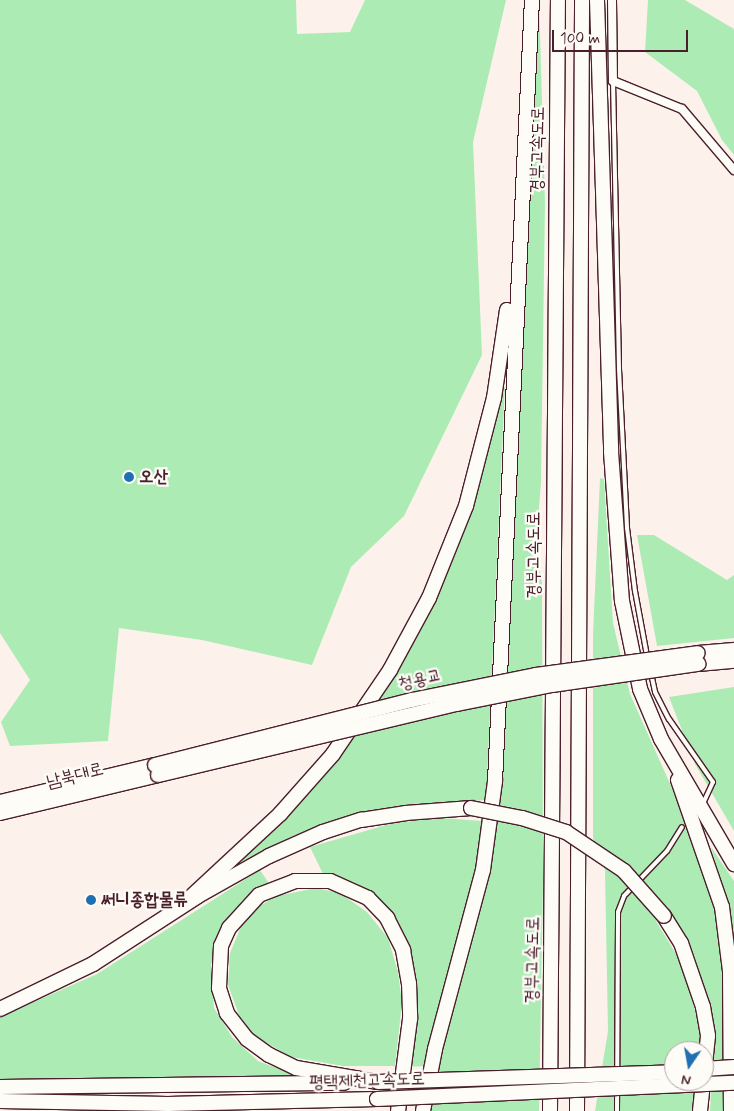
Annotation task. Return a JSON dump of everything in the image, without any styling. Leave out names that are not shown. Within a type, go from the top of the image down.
[{"type":"highway","points":[[423,1111],[435,1049],[483,870],[495,780],[521,195],[532,0]]},
{"type":"highway","name":"경부고속도로","points":[[550,1111],[558,0]]},
{"type":"highway","points":[[577,1111],[582,0]]},
{"type":"highway","points":[[597,0],[611,452],[622,601],[640,689],[673,762],[722,907],[730,971],[731,1111]]},
{"type":"highway","points":[[182,905],[280,814],[333,754],[390,670],[429,598],[466,506],[494,398],[505,332],[521,195]]},
{"type":"highway","points":[[698,658],[734,650]]},
{"type":"highway","points":[[698,658],[734,661]]},
{"type":"highway","name":"청용교","points":[[156,770],[412,700],[536,675],[698,658]]},
{"type":"highway","points":[[673,762],[734,864]]},
{"type":"highway","name":"남북대로","points":[[0,802],[156,770]]},
{"type":"highway","name":"남북대로","points":[[0,813],[156,770]]},
{"type":"highway","points":[[0,1009],[93,964],[182,905],[269,856],[323,832],[360,820],[406,812],[470,808],[522,818],[566,832],[624,871],[664,916],[681,943],[703,1007],[708,1036],[700,1111]]},
{"type":"highway","points":[[378,1082],[296,1068],[269,1055],[247,1039],[227,1013],[219,988],[221,946],[229,928],[259,895],[295,881],[330,881],[368,898],[387,918],[403,950],[409,983],[410,1019],[398,1111]]},
{"type":"highway","points":[[714,1069],[734,1067]]},
{"type":"highway","name":"평택제천고속도로","points":[[0,1087],[378,1082],[664,1072]]},
{"type":"highway","name":"평택제천고속도로","points":[[0,1101],[168,1104],[378,1099],[734,1083]]},
{"type":"street","points":[[612,0],[613,81],[682,109],[734,170]]},
{"type":"lane","points":[[613,81],[619,369],[627,528],[634,591],[655,692],[713,782],[704,801]]},
{"type":"lane","points":[[617,1111],[618,912],[624,896],[667,851],[682,827]]},
{"type":"green space","points":[[0,0],[296,0],[297,34],[350,32],[365,0],[506,0],[473,142],[482,355],[404,516],[351,567],[312,665],[202,640],[119,628],[108,741],[10,746],[1,722],[30,680],[0,633]]},
{"type":"green space","points":[[539,0],[545,203],[541,482],[536,546],[542,583],[543,879],[539,1111],[429,1111],[440,1051],[458,995],[491,855]]},
{"type":"green space","points":[[648,0],[685,0],[734,29],[734,155],[722,140],[697,91],[645,52]]},
{"type":"green space","points":[[505,385],[486,800],[405,805],[350,817],[293,836],[234,865],[334,763],[470,510]]},
{"type":"green space","points":[[600,478],[604,479],[613,623],[630,694],[684,815],[713,898],[725,989],[724,1111],[710,1111],[711,1091],[714,1091],[714,1041],[712,1041],[708,1003],[694,955],[669,913],[656,921],[681,962],[702,1035],[702,1041],[664,1041],[664,1091],[698,1091],[696,1111],[595,1111],[608,1031],[605,870],[593,838],[593,634]]},
{"type":"green space","points":[[637,535],[654,535],[727,580],[734,575],[734,638],[657,646]]},
{"type":"green space","points":[[734,687],[734,831],[695,764],[669,697]]},
{"type":"green space","points":[[441,818],[482,821],[476,871],[425,1066],[408,1067],[412,972],[383,906],[324,876],[310,847],[393,823]]},
{"type":"green space","points":[[711,847],[734,881],[734,959],[729,912]]},
{"type":"green space","points":[[260,870],[270,885],[242,901],[221,927],[211,965],[214,1008],[232,1037],[258,1061],[298,1076],[0,1080],[0,1017],[97,974]]},
{"type":"green space","points":[[316,888],[340,893],[367,912],[388,938],[398,972],[402,1003],[395,1066],[343,1066],[291,1057],[255,1036],[239,1015],[228,985],[230,953],[242,924],[261,905],[277,896]]},
{"type":"place","name":"오산","points":[[129,477]]},
{"type":"place","name":"써니종합물류","points":[[91,900]]}]
